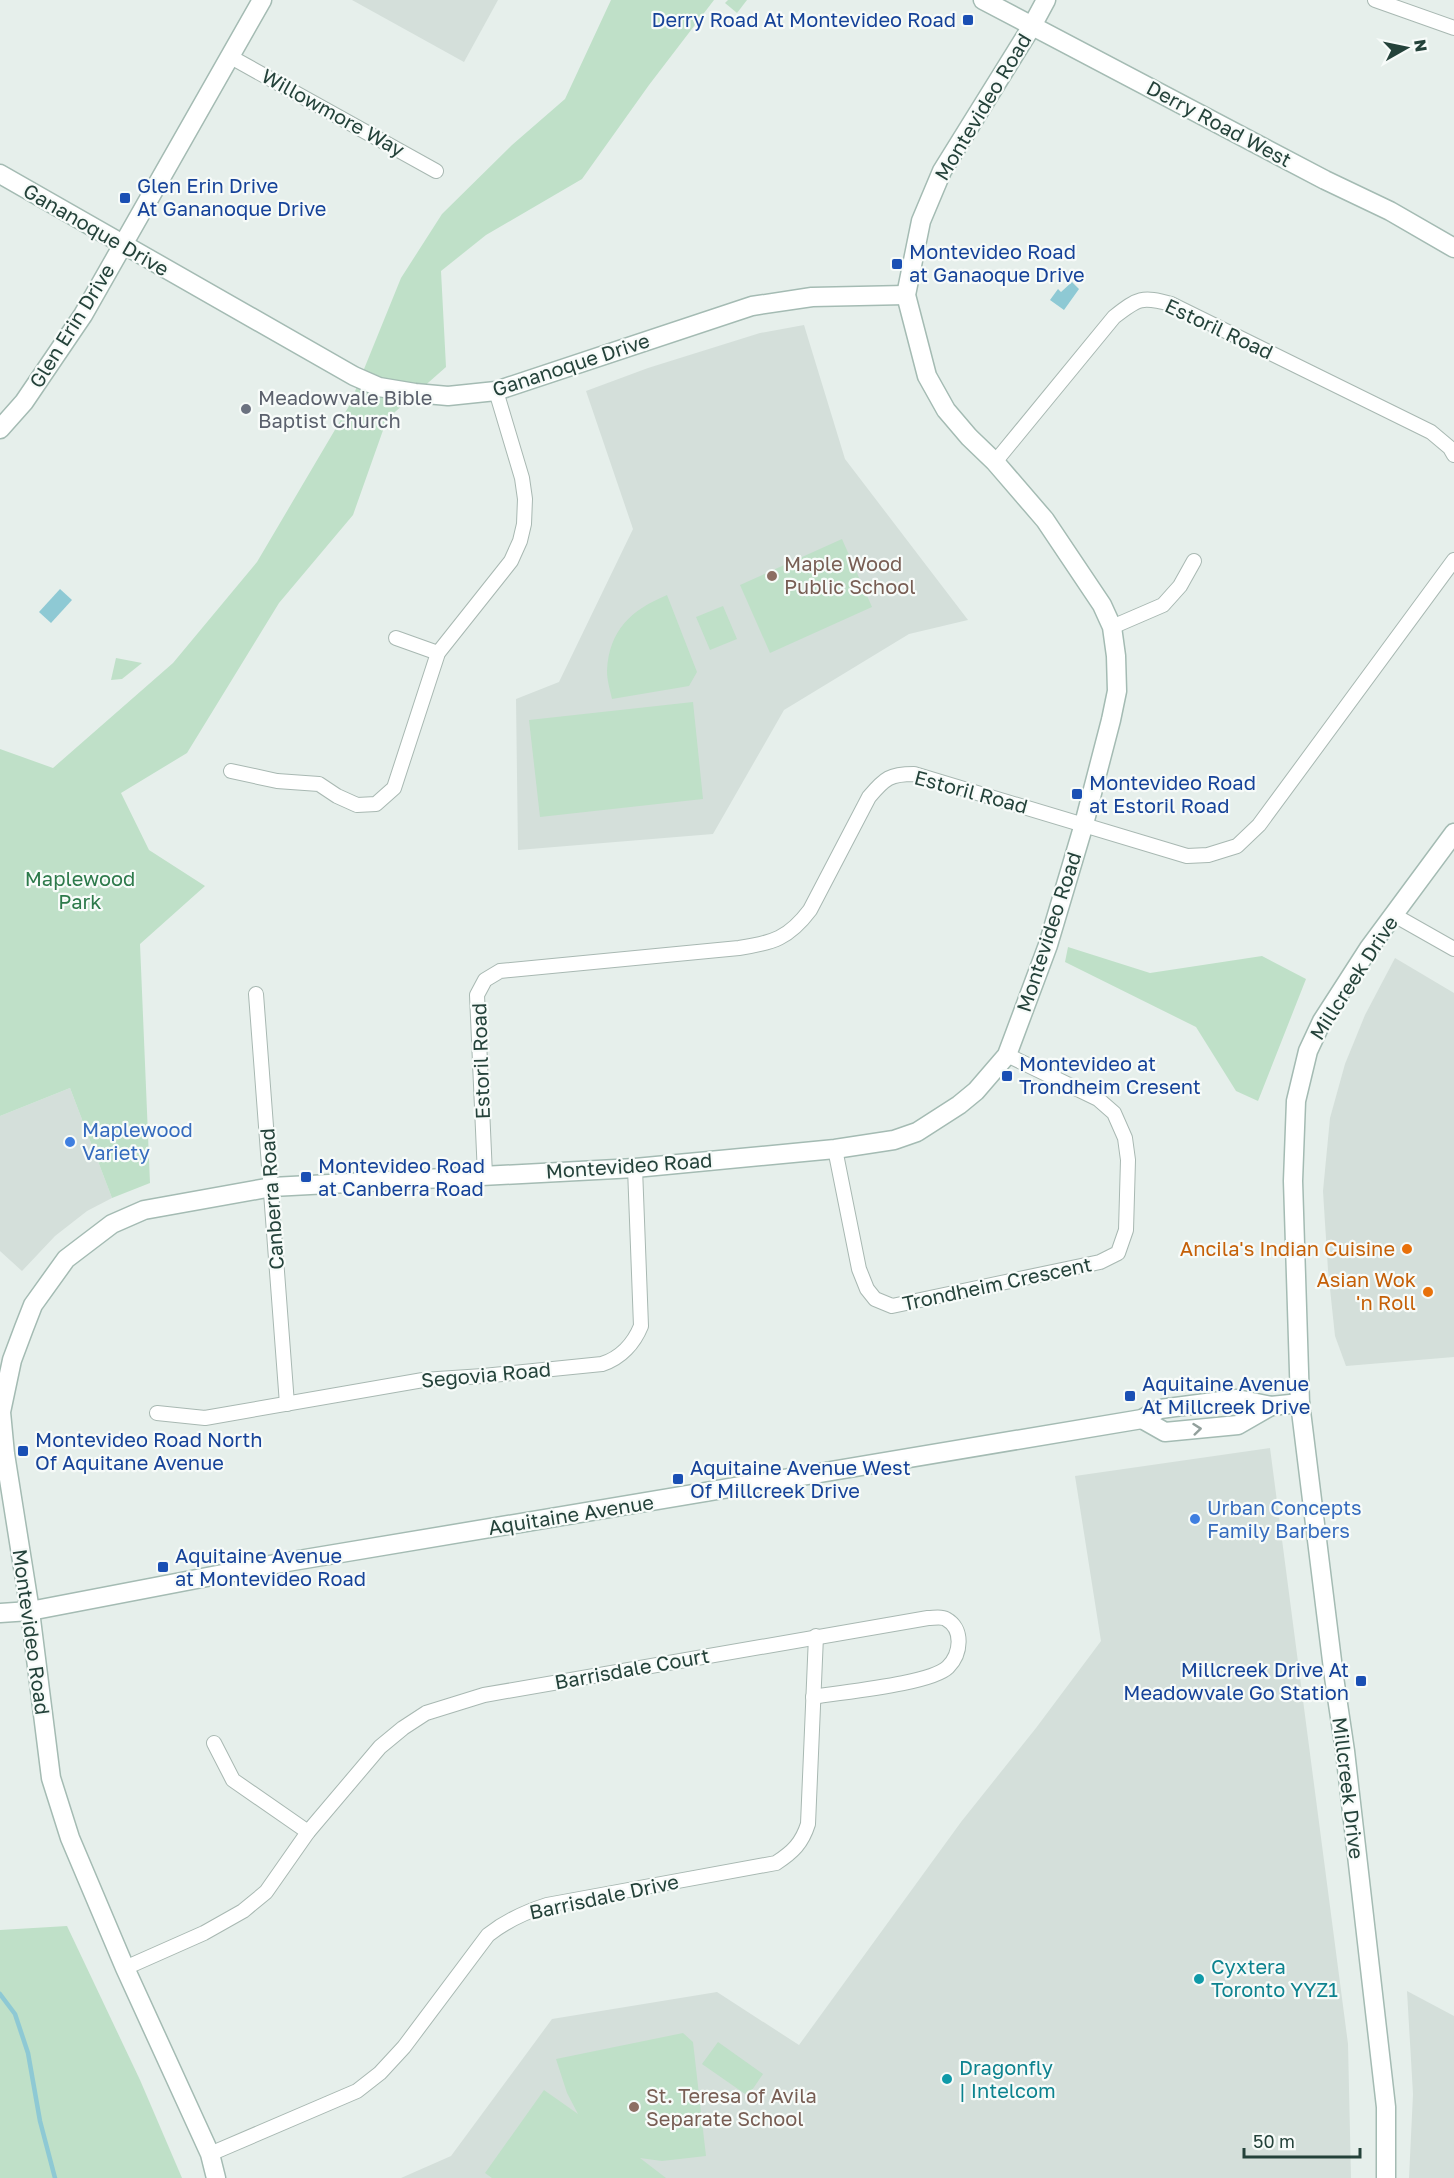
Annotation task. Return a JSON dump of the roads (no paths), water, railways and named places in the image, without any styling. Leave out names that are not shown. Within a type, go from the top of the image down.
[{"type":"street","name":"Glen Erin Drive","points":[[0,429],[24,402],[83,315],[262,0]]},
{"type":"street","name":"Derry Road West","points":[[983,0],[1325,180],[1390,211],[1454,248]]},
{"type":"street","name":"Montevideo Road","points":[[216,2178],[210,2154],[125,1968],[65,1827],[51,1778],[1,1412],[12,1360],[33,1305],[66,1259],[112,1224],[136,1212],[163,1205],[272,1187],[635,1168],[835,1149],[894,1140],[916,1132],[959,1105],[976,1091],[1007,1055],[1048,945],[1084,824],[1117,691],[1116,656],[1112,627],[1102,605],[1045,520],[995,462],[946,411],[927,376],[906,295],[921,221],[942,171],[1046,0]]},
{"type":"street","points":[[1375,0],[1454,28]]},
{"type":"street","name":"Willowmore Way","points":[[229,56],[436,171]]},
{"type":"street","name":"Gananoque Drive","points":[[0,174],[354,376],[379,387],[415,393],[448,396],[496,391],[752,306],[812,297],[906,295]]},
{"type":"street","name":"Estoril Road","points":[[995,462],[1114,316],[1129,305],[1149,297],[1171,304],[1431,432],[1450,448],[1454,455]]},
{"type":"street","points":[[231,771],[277,781],[319,784],[357,805],[376,804],[394,788],[438,653],[511,561],[520,541],[524,524],[525,499],[522,478],[496,391]]},
{"type":"street","name":"Estoril Road","points":[[485,1175],[477,995],[485,980],[500,970],[739,948],[766,944],[784,937],[798,926],[810,910],[868,796],[880,783],[896,774],[914,774],[1187,856],[1208,855],[1237,846],[1259,825],[1454,560]]},
{"type":"street","points":[[1112,627],[1163,606],[1180,586],[1194,561]]},
{"type":"street","points":[[396,638],[438,653]]},
{"type":"street","name":"Millcreek Drive","points":[[1386,2178],[1386,2107],[1345,1752],[1300,1403],[1293,1181],[1296,1101],[1308,1051],[1322,1021],[1369,948],[1454,833]]},
{"type":"street","points":[[1394,915],[1454,949]]},
{"type":"street","name":"Canberra Road","points":[[256,994],[287,1404]]},
{"type":"street","name":"Trondheim Crescent","points":[[835,1149],[859,1269],[867,1288],[875,1299],[892,1306],[1089,1264],[1118,1253],[1126,1230],[1128,1160],[1125,1138],[1114,1113],[1098,1099],[1007,1055]]},
{"type":"street","name":"Segovia Road","points":[[158,1413],[205,1418],[423,1380],[592,1365],[616,1359],[636,1338],[641,1326],[635,1168]]},
{"type":"street","name":"Aquitaine Avenue","points":[[0,1613],[30,1611],[275,1564],[1142,1419],[1160,1409],[1237,1399],[1271,1406],[1300,1403]]},
{"type":"street","name":"Aquitaine Avenue","points":[[1142,1419],[1164,1432],[1238,1425],[1271,1406]]},
{"type":"street","name":"Barrisdale Court","points":[[308,1832],[380,1747],[426,1713],[484,1695],[816,1636],[928,1618],[944,1618],[954,1625],[959,1639],[956,1655],[947,1668],[922,1679],[813,1697]]},
{"type":"street","name":"Barrisdale Drive","points":[[210,2154],[357,2091],[380,2073],[404,2047],[488,1935],[520,1914],[547,1905],[776,1863],[793,1851],[803,1838],[808,1824],[816,1636]]},
{"type":"street","points":[[125,1968],[204,1933],[243,1911],[266,1892],[308,1832],[233,1780],[214,1743]]},
{"type":"water","points":[[1072,282],[1079,289],[1064,310],[1050,300],[1058,289],[1061,292]]},
{"type":"water","points":[[60,589],[72,600],[51,623],[39,612]]},
{"type":"waterway","points":[[0,1994],[15,2014],[28,2053],[40,2121],[55,2178]]},
{"type":"place","name":"Derry Road At Montevideo Road","points":[[968,20]]},
{"type":"place","name":"Glen Erin Drive At Gananoque Drive","points":[[125,198]]},
{"type":"place","name":"Montevideo Road at Ganaoque Drive","points":[[897,264]]},
{"type":"place","name":"Meadowvale Bible Baptist Church","points":[[246,409]]},
{"type":"place","name":"Maple Wood Public School","points":[[772,576]]},
{"type":"place","name":"Montevideo Road at Estoril Road","points":[[1077,794]]},
{"type":"place","name":"Montevideo at Trondheim Cresent","points":[[1007,1076]]},
{"type":"place","name":"Maplewood Variety","points":[[70,1142]]},
{"type":"place","name":"Montevideo Road at Canberra Road","points":[[306,1177]]},
{"type":"place","name":"Ancila's Indian Cuisine","points":[[1407,1249]]},
{"type":"place","name":"Asian Wok 'n Roll","points":[[1428,1292]]},
{"type":"place","name":"Aquitaine Avenue At Millcreek Drive","points":[[1130,1396]]},
{"type":"place","name":"Montevideo Road North Of Aquitane Avenue","points":[[23,1451]]},
{"type":"place","name":"Aquitaine Avenue West Of Millcreek Drive","points":[[678,1479]]},
{"type":"place","name":"Urban Concepts Family Barbers","points":[[1195,1519]]},
{"type":"place","name":"Aquitaine Avenue at Montevideo Road","points":[[163,1567]]},
{"type":"place","name":"Millcreek Drive At Meadowvale Go Station","points":[[1361,1681]]},
{"type":"place","name":"Cyxtera Toronto YYZ1","points":[[1199,1979]]},
{"type":"place","name":"Dragonfly | Intelcom","points":[[947,2079]]},
{"type":"place","name":"St. Teresa of Avila Separate School","points":[[634,2107]]},
{"type":"park label","name":"Maplewood Park","points":[[80,890]]}]
